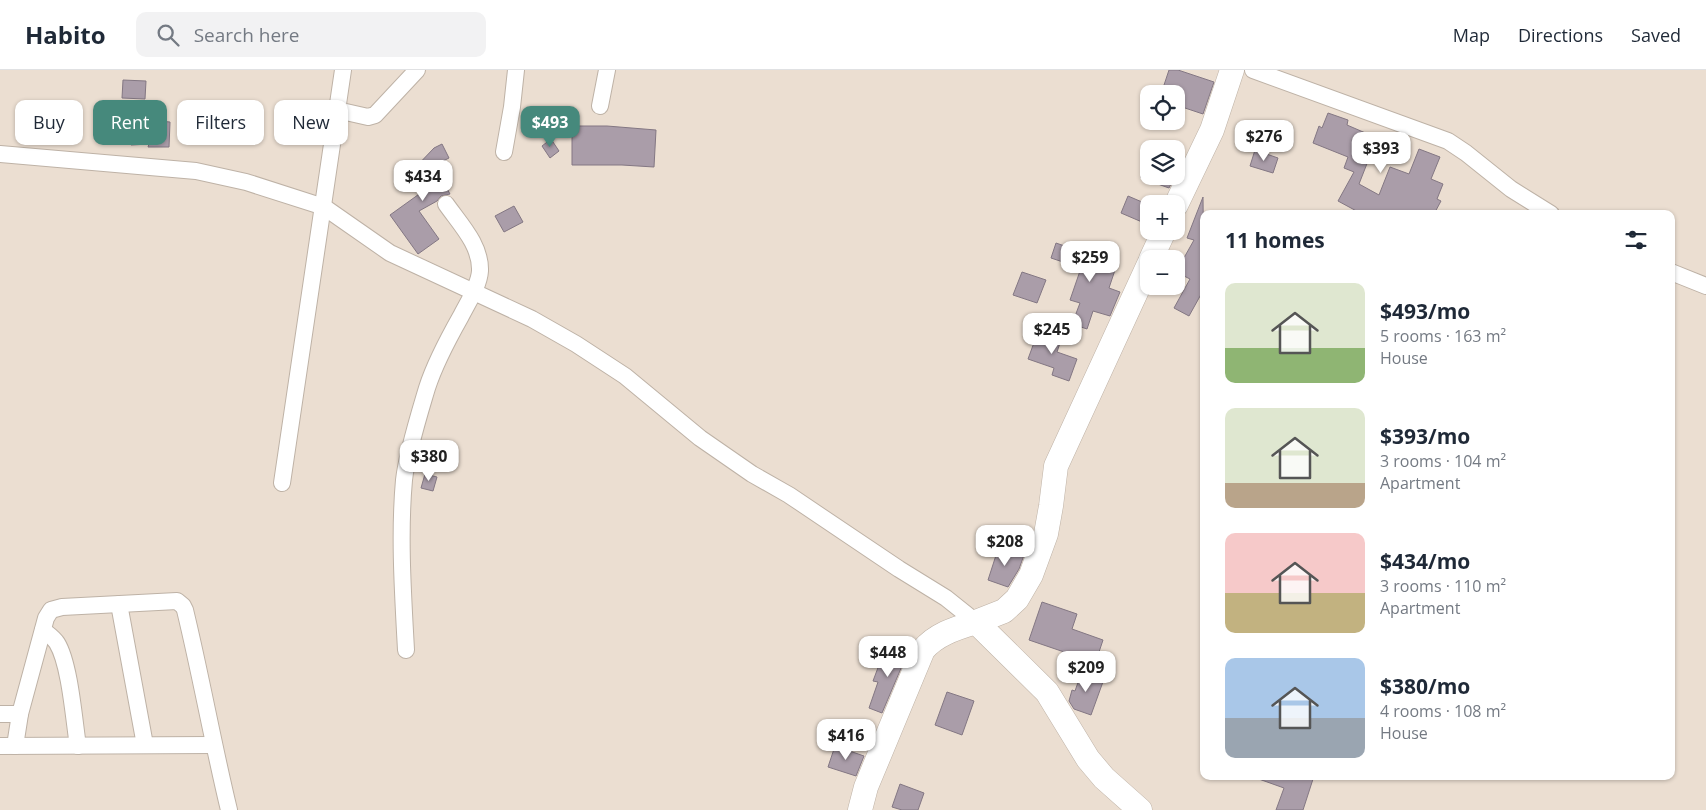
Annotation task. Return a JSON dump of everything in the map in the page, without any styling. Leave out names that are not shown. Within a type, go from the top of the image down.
[{"type":"street","points":[[338,100],[343,70]]},
{"type":"street","points":[[348,112],[368,117],[375,115],[417,70]]},
{"type":"street","points":[[504,152],[516,70]]},
{"type":"street","points":[[600,106],[607,70]]},
{"type":"street","points":[[1181,195],[1212,130],[1232,70]]},
{"type":"street","points":[[1253,70],[1448,141],[1511,188],[1545,210]]},
{"type":"street","points":[[282,483],[332,145]]},
{"type":"street","points":[[0,154],[196,171],[246,182],[324,207],[390,253],[532,319],[576,344],[626,376],[700,438],[752,474],[789,495],[899,569],[946,598],[976,622],[1046,692],[1088,759],[1104,778],[1140,810]]},
{"type":"street","points":[[406,650],[402,556],[406,465],[428,386],[443,350],[473,292],[480,270],[475,248],[446,204]]},
{"type":"street","points":[[1675,274],[1706,286]]},
{"type":"street","points":[[860,810],[874,770],[924,650],[929,643],[938,637],[1004,611],[1017,598],[1030,575],[1046,534],[1056,466],[1140,283]]},
{"type":"street","points":[[213,745],[8,746],[20,714],[48,614],[54,609],[62,607],[173,601],[184,606],[201,679],[213,745],[229,810]]},
{"type":"street","points":[[119,604],[145,745]]},
{"type":"street","points":[[43,630],[57,644],[61,654],[78,746]]},
{"type":"street","points":[[0,714],[20,714]]},
{"type":"building","points":[[1169,70],[1178,70],[1214,82],[1203,114],[1185,108],[1185,85],[1164,85]]},
{"type":"building","points":[[123,80],[146,81],[145,99],[122,98]]},
{"type":"building","points":[[1328,113],[1348,120],[1347,125],[1377,138],[1359,184],[1379,195],[1390,167],[1409,174],[1419,149],[1440,157],[1431,179],[1443,184],[1437,199],[1441,201],[1436,210],[1355,210],[1338,201],[1354,172],[1344,168],[1348,157],[1313,143],[1319,126],[1322,128]]},
{"type":"building","points":[[167,122],[170,122],[169,147],[148,147],[149,145],[167,145]]},
{"type":"building","points":[[572,126],[607,126],[656,130],[654,167],[572,165]]},
{"type":"building","points":[[551,139],[559,151],[550,158],[542,146]]},
{"type":"building","points":[[442,144],[449,158],[443,161],[436,169],[450,194],[441,196],[437,201],[419,211],[439,239],[418,254],[390,215],[422,192],[420,187],[427,183],[413,170],[434,148]]},
{"type":"building","points":[[1255,150],[1278,158],[1273,173],[1250,166]]},
{"type":"building","points":[[1128,196],[1140,201],[1140,221],[1121,213]]},
{"type":"building","points":[[1203,197],[1203,210],[1200,210],[1200,296],[1189,316],[1174,308],[1181,295],[1185,295],[1185,288],[1190,279],[1185,276],[1185,256],[1194,240],[1187,238]]},
{"type":"building","points":[[514,206],[523,222],[504,232],[495,216]]},
{"type":"building","points":[[1056,243],[1096,257],[1097,254],[1118,261],[1109,288],[1120,292],[1110,316],[1093,311],[1087,329],[1072,324],[1080,303],[1070,300],[1081,268],[1051,258]]},
{"type":"building","points":[[1022,272],[1046,280],[1037,303],[1013,295]]},
{"type":"building","points":[[1039,329],[1062,337],[1057,352],[1077,359],[1069,381],[1052,375],[1054,368],[1028,359]]},
{"type":"building","points":[[425,474],[437,477],[433,491],[421,488]]},
{"type":"building","points":[[999,546],[1024,555],[1019,569],[1008,587],[988,580]]},
{"type":"building","points":[[1042,602],[1077,614],[1072,629],[1103,640],[1092,673],[1069,665],[1073,655],[1029,640]]},
{"type":"building","points":[[905,638],[913,640],[882,713],[869,708],[878,682],[873,681],[882,657],[896,663]]},
{"type":"building","points":[[1082,671],[1104,679],[1091,715],[1074,709],[1069,701],[1072,690],[1075,691]]},
{"type":"building","points":[[947,692],[974,701],[962,735],[935,725]]},
{"type":"building","points":[[835,746],[864,756],[856,776],[828,767]]},
{"type":"building","points":[[1262,780],[1313,780],[1303,810],[1276,810],[1284,788]]},
{"type":"building","points":[[900,784],[924,793],[918,810],[902,810],[892,807]]}]
